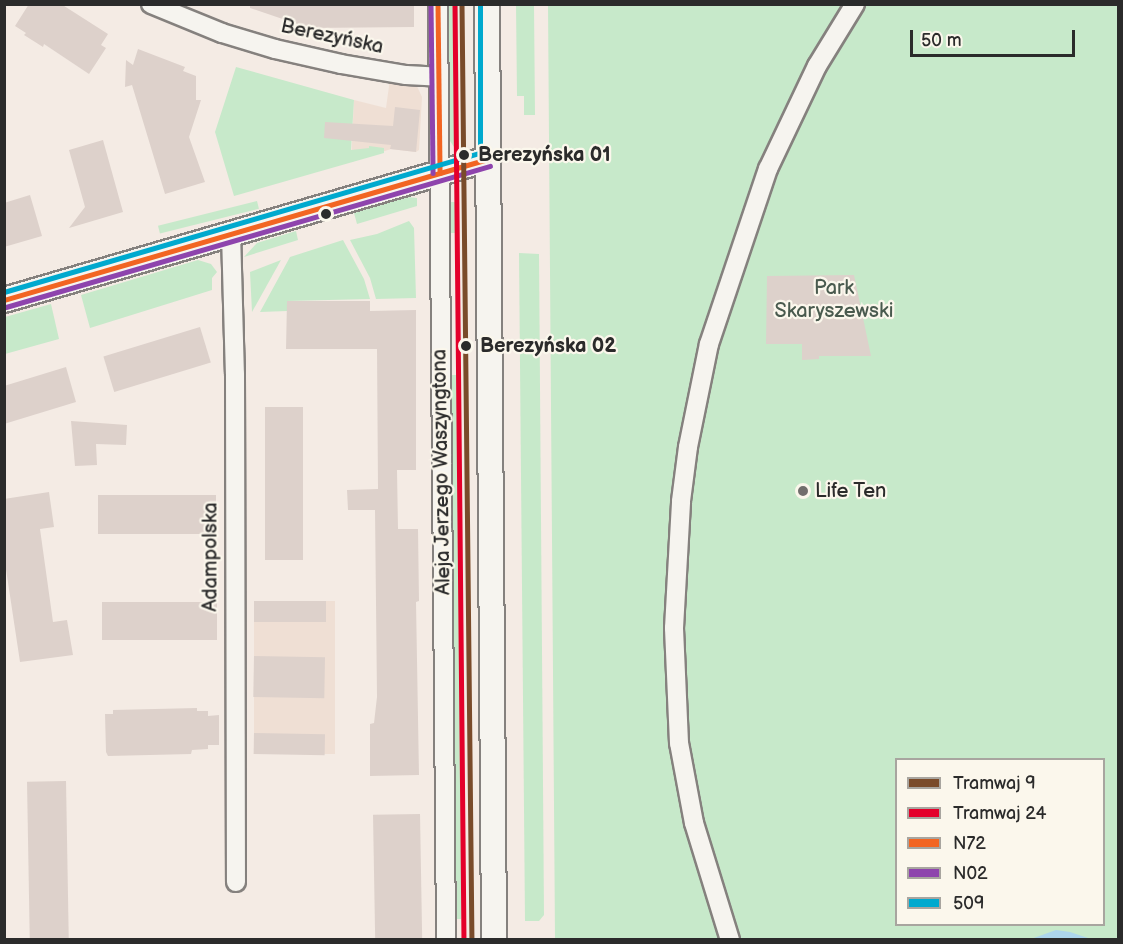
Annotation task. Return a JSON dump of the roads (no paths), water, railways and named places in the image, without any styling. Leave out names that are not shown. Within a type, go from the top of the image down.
[{"type":"main road","points":[[487,4],[494,939]]},
{"type":"main road","points":[[4,300],[488,159]]},
{"type":"street","name":"Berezyńska","points":[[151,4],[222,33],[341,64],[406,75],[439,77]]},
{"type":"street","name":"Aleja Jerzego Waszyngtona","points":[[438,4],[446,939]]},
{"type":"street","points":[[730,939],[694,823],[679,743],[674,628],[681,501],[688,447],[709,344],[768,169],[817,66],[855,4]]},
{"type":"street","name":"Adampolska","points":[[231,233],[235,374],[236,882]]},
{"type":"water","points":[[1056,930],[1070,932],[1091,939],[1031,939]]},
{"type":"tram line","name":"24","points":[[455,4],[464,940]]},
{"type":"tram line","name":"9","points":[[462,4],[472,940]]},
{"type":"place","name":"Berezyńska 01","points":[[464,155]]},
{"type":"place","name":"Berezyńska 02","points":[[466,346]]},
{"type":"place","name":"Life Ten","points":[[803,491]]},
{"type":"park label","name":"Park Skaryszewski","points":[[834,300]]}]
